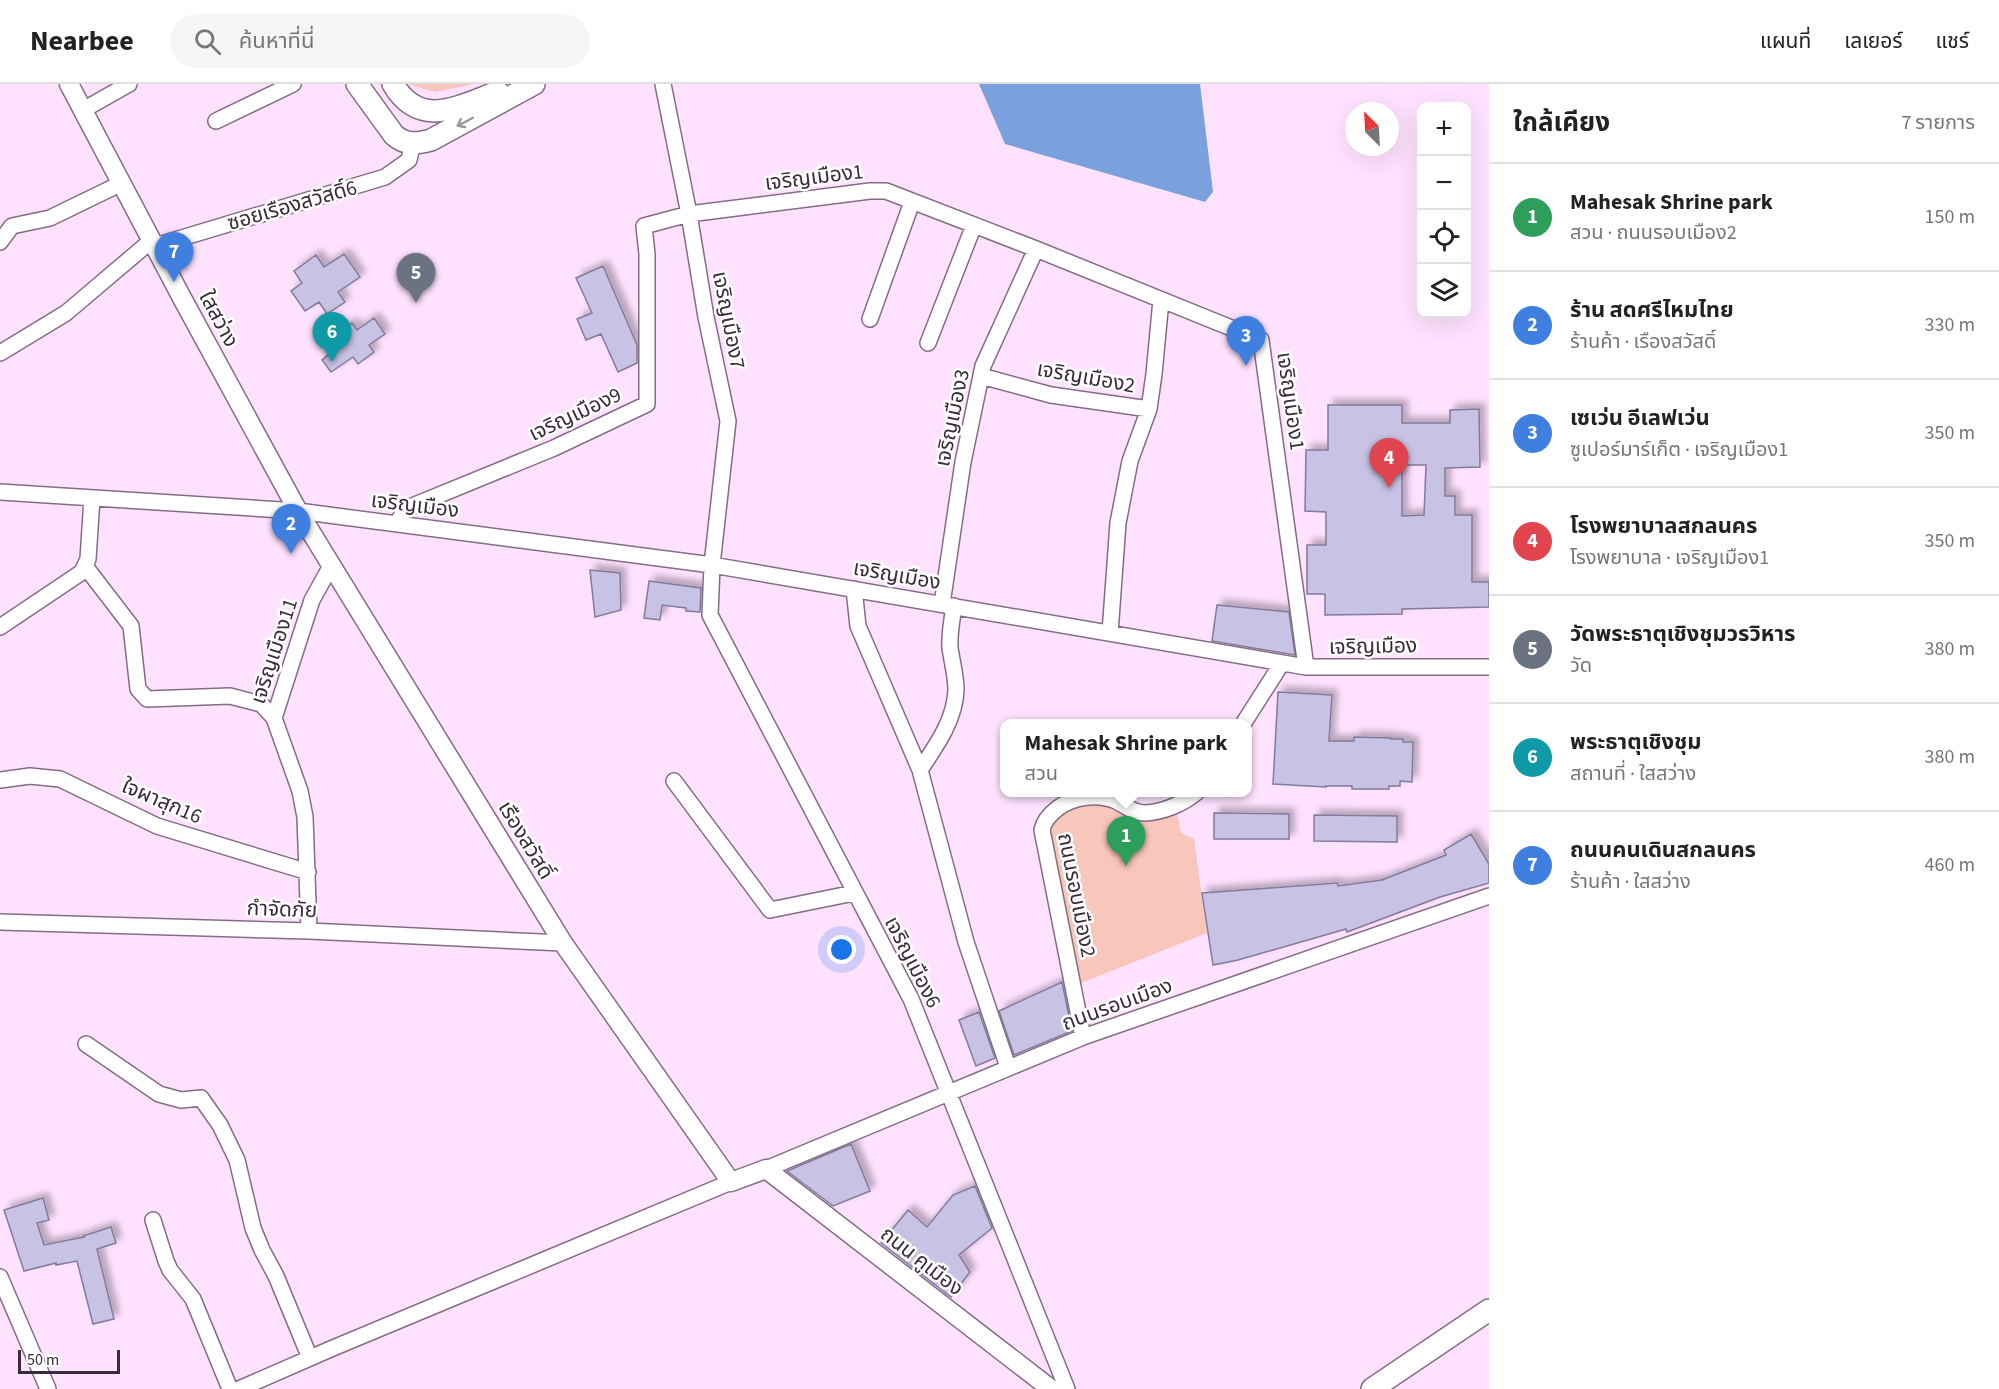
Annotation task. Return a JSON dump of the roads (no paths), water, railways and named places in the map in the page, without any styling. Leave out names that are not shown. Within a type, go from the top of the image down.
[{"type":"main road","points":[[357,84],[394,135],[400,140],[413,143],[431,140],[534,84]]},
{"type":"main road","points":[[393,84],[407,102],[415,108],[428,112],[454,107],[521,84]]},
{"type":"main road","points":[[1372,1389],[1489,1310]]},
{"type":"street","name":"ใสสว่าง","points":[[69,84],[298,511]]},
{"type":"street","points":[[83,110],[129,84]]},
{"type":"street","points":[[216,121],[293,84]]},
{"type":"street","name":"เจริญเมือง7","points":[[663,84],[689,214],[706,317],[728,421],[712,565]]},
{"type":"street","name":"ซอยเรืองสวัสดิ์6","points":[[153,243],[385,177],[409,160],[413,143]]},
{"type":"street","points":[[0,242],[12,226],[50,218],[122,183]]},
{"type":"street","name":"เจริญเมือง1","points":[[644,226],[689,214],[870,191],[886,191],[1261,340],[1306,667]]},
{"type":"street","points":[[870,319],[912,202]]},
{"type":"street","points":[[928,343],[974,225]]},
{"type":"street","name":"เจริญเมือง9","points":[[397,524],[405,509],[554,448],[647,404],[647,254],[644,226]]},
{"type":"street","points":[[0,353],[66,313],[153,243]]},
{"type":"street","name":"เจริญเมือง3","points":[[920,770],[942,735],[954,702],[956,689],[948,605],[963,462],[983,366],[1036,249]]},
{"type":"street","name":"เจริญเมือง2","points":[[981,376],[1051,395],[1149,409],[1161,300]]},
{"type":"street","points":[[1110,633],[1118,523],[1130,461],[1149,409]]},
{"type":"street","name":"เจริญเมือง","points":[[0,492],[298,511],[712,565],[1306,667],[1489,667]]},
{"type":"street","points":[[0,627],[82,572],[88,559],[92,498]]},
{"type":"street","name":"เรืองสวัสดิ์","points":[[298,511],[563,943],[731,1182]]},
{"type":"street","name":"เจริญเมือง11","points":[[309,931],[306,817],[300,791],[274,718],[312,600],[332,564]]},
{"type":"street","name":"เจริญเมือง6","points":[[712,565],[710,615],[911,999],[1067,1389]]},
{"type":"street","points":[[85,566],[131,626],[138,688],[147,699],[230,696],[261,704],[274,718]]},
{"type":"street","points":[[854,589],[858,626],[920,770],[966,942],[1008,1067]]},
{"type":"street","points":[[1246,719],[1282,663]]},
{"type":"street","name":"ใจผาสุก16","points":[[0,780],[30,776],[60,779],[157,826],[308,872]]},
{"type":"street","points":[[674,781],[770,910],[854,892]]},
{"type":"street","name":"ถนนรอบเมือง2","points":[[1083,1037],[1042,830],[1043,823],[1061,806],[1070,800],[1080,798],[1114,800],[1135,812],[1146,813],[1171,807],[1188,797]]},
{"type":"street","name":"ถนนรอบเมือง","points":[[766,1169],[1083,1037],[1489,896]]},
{"type":"street","name":"กำจัดภัย","points":[[0,922],[309,931],[563,943]]},
{"type":"street","points":[[86,1044],[159,1094],[181,1100],[201,1098],[220,1125],[237,1160],[253,1228],[310,1358]]},
{"type":"street","points":[[239,1389],[766,1169]]},
{"type":"street","name":"ถนน คูเมือง","points":[[766,1169],[1051,1389]]},
{"type":"street","points":[[153,1220],[170,1270],[193,1299],[230,1389]]},
{"type":"street","points":[[0,1277],[5,1301],[48,1389]]},
{"type":"water","points":[[979,84],[1200,84],[1213,192],[1205,202],[1005,144]]},
{"type":"place","name":"ถนนคนเดินสกลนคร","points":[[174,282]]},
{"type":"place","name":"วัดพระธาตุเชิงชุมวรวิหาร","points":[[416,303]]},
{"type":"place","name":"พระธาตุเชิงชุม","points":[[332,362]]},
{"type":"place","name":"เซเว่น อีเลฟเว่น","points":[[1246,366]]},
{"type":"place","name":"โรงพยาบาลสกลนคร","points":[[1389,488]]},
{"type":"place","name":"ร้าน สดศรีไหมไทย","points":[[291,554]]},
{"type":"place","name":"Mahesak Shrine park","points":[[1126,866]]}]
